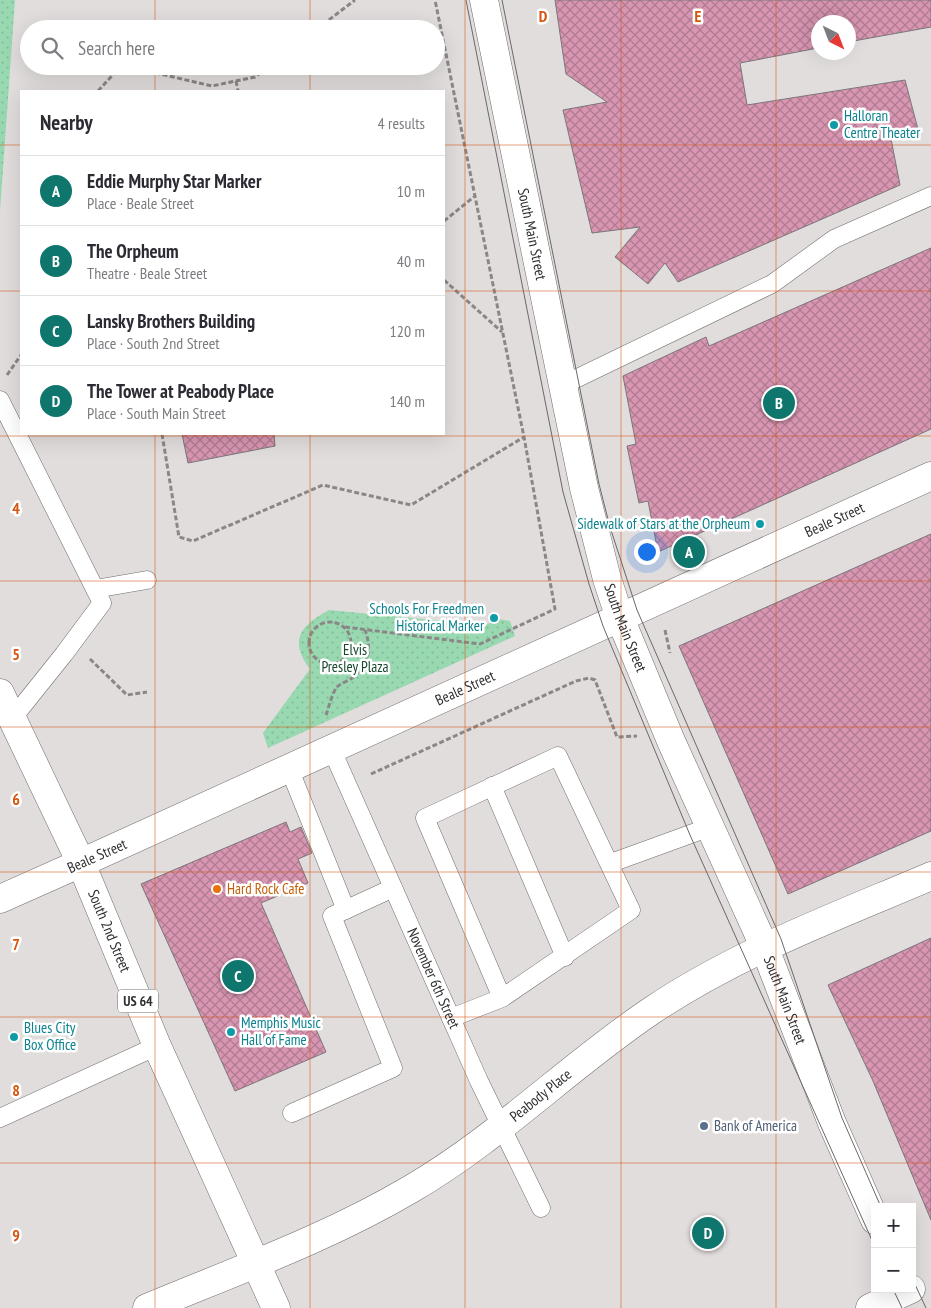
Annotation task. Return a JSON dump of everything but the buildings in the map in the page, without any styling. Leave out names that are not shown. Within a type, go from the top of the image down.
[{"type":"street","name":"South Main Street","points":[[484,0],[584,488],[607,579],[620,618],[671,741],[764,946],[832,1123],[871,1211]]},
{"type":"street","name":"Beale Street","points":[[0,899],[931,476]]},
{"type":"street","name":"South 2nd Street","points":[[0,693],[81,863],[158,1046],[257,1262],[276,1308]]},
{"type":"street","name":"Peabody Place","points":[[148,1308],[359,1218],[413,1189],[501,1126],[649,1013],[681,992],[764,946],[931,876]]},
{"type":"street","points":[[916,1289],[931,1280]]},
{"type":"street","points":[[870,1308],[910,1293]]},
{"type":"lane","points":[[563,386],[772,284],[834,239],[931,196]]},
{"type":"lane","points":[[0,400],[102,603],[12,719]]},
{"type":"lane","points":[[95,589],[146,580]]},
{"type":"lane","name":"November 6th Street","points":[[331,748],[451,1018],[541,1208]]},
{"type":"lane","points":[[451,1018],[502,998],[565,957],[631,910],[558,756],[425,818],[502,998]]},
{"type":"lane","points":[[289,768],[346,910]]},
{"type":"lane","points":[[492,786],[565,957]]},
{"type":"lane","points":[[610,863],[710,827]]},
{"type":"lane","points":[[292,1113],[393,1068],[332,916],[393,888]]},
{"type":"lane","points":[[0,1118],[158,1046]]},
{"type":"path","points":[[329,20],[355,0]]},
{"type":"path","points":[[435,0],[439,20]]},
{"type":"path","points":[[345,627],[351,639],[351,646],[345,658],[333,664],[326,664],[314,657],[309,644],[310,637],[318,626],[332,622],[345,627],[365,630],[480,644],[555,609],[524,436],[445,49]]},
{"type":"path","points":[[99,90],[113,75]]},
{"type":"path","points":[[165,75],[212,86],[258,75]]},
{"type":"path","points":[[236,81],[238,90]]},
{"type":"path","points":[[445,220],[475,196]]},
{"type":"path","points":[[445,281],[503,332]]},
{"type":"path","points":[[5,378],[20,356]]},
{"type":"path","points":[[162,435],[179,537],[193,541],[323,485],[411,506],[524,436]]},
{"type":"path","points":[[659,600],[671,660]]},
{"type":"path","points":[[326,715],[337,687],[353,678],[362,668],[370,654],[365,630]]},
{"type":"path","points":[[72,643],[127,696],[146,692]]},
{"type":"path","points":[[347,785],[576,681],[589,678],[595,680],[601,691],[617,737],[638,736]]},
{"type":"green space","points":[[0,0],[15,0],[0,211]]},
{"type":"green space","name":"Elvis Presley Plaza","points":[[329,610],[485,625],[499,619],[510,621],[515,636],[268,748],[263,733],[310,669],[303,659],[300,650],[301,634],[311,621]]},
{"type":"tram line","points":[[466,0],[563,492],[589,584],[603,626],[690,835],[871,1238]]},
{"type":"tram line","points":[[502,0],[599,484],[610,527],[637,610],[781,939],[842,1118],[879,1203]]},
{"type":"tram line","points":[[916,1287],[926,1308]]},
{"type":"tram line","points":[[895,1293],[902,1308]]},
{"type":"place","name":"Halloran Centre Theater","points":[[834,125]]},
{"type":"place","name":"The Orpheum","points":[[779,403]]},
{"type":"place","name":"Sidewalk of Stars at the Orpheum","points":[[760,524]]},
{"type":"place","name":"Eddie Murphy Star Marker","points":[[689,552]]},
{"type":"place","name":"Schools For Freedmen Historical Marker","points":[[494,618]]},
{"type":"place","name":"Hard Rock Cafe","points":[[217,889]]},
{"type":"place","name":"Lansky Brothers Building","points":[[238,976]]},
{"type":"place","name":"Memphis Music Hall of Fame","points":[[231,1032]]},
{"type":"place","name":"Blues City Box Office","points":[[14,1037]]},
{"type":"place","name":"Bank of America","points":[[704,1126]]},
{"type":"place","name":"The Tower at Peabody Place","points":[[708,1233]]}]
